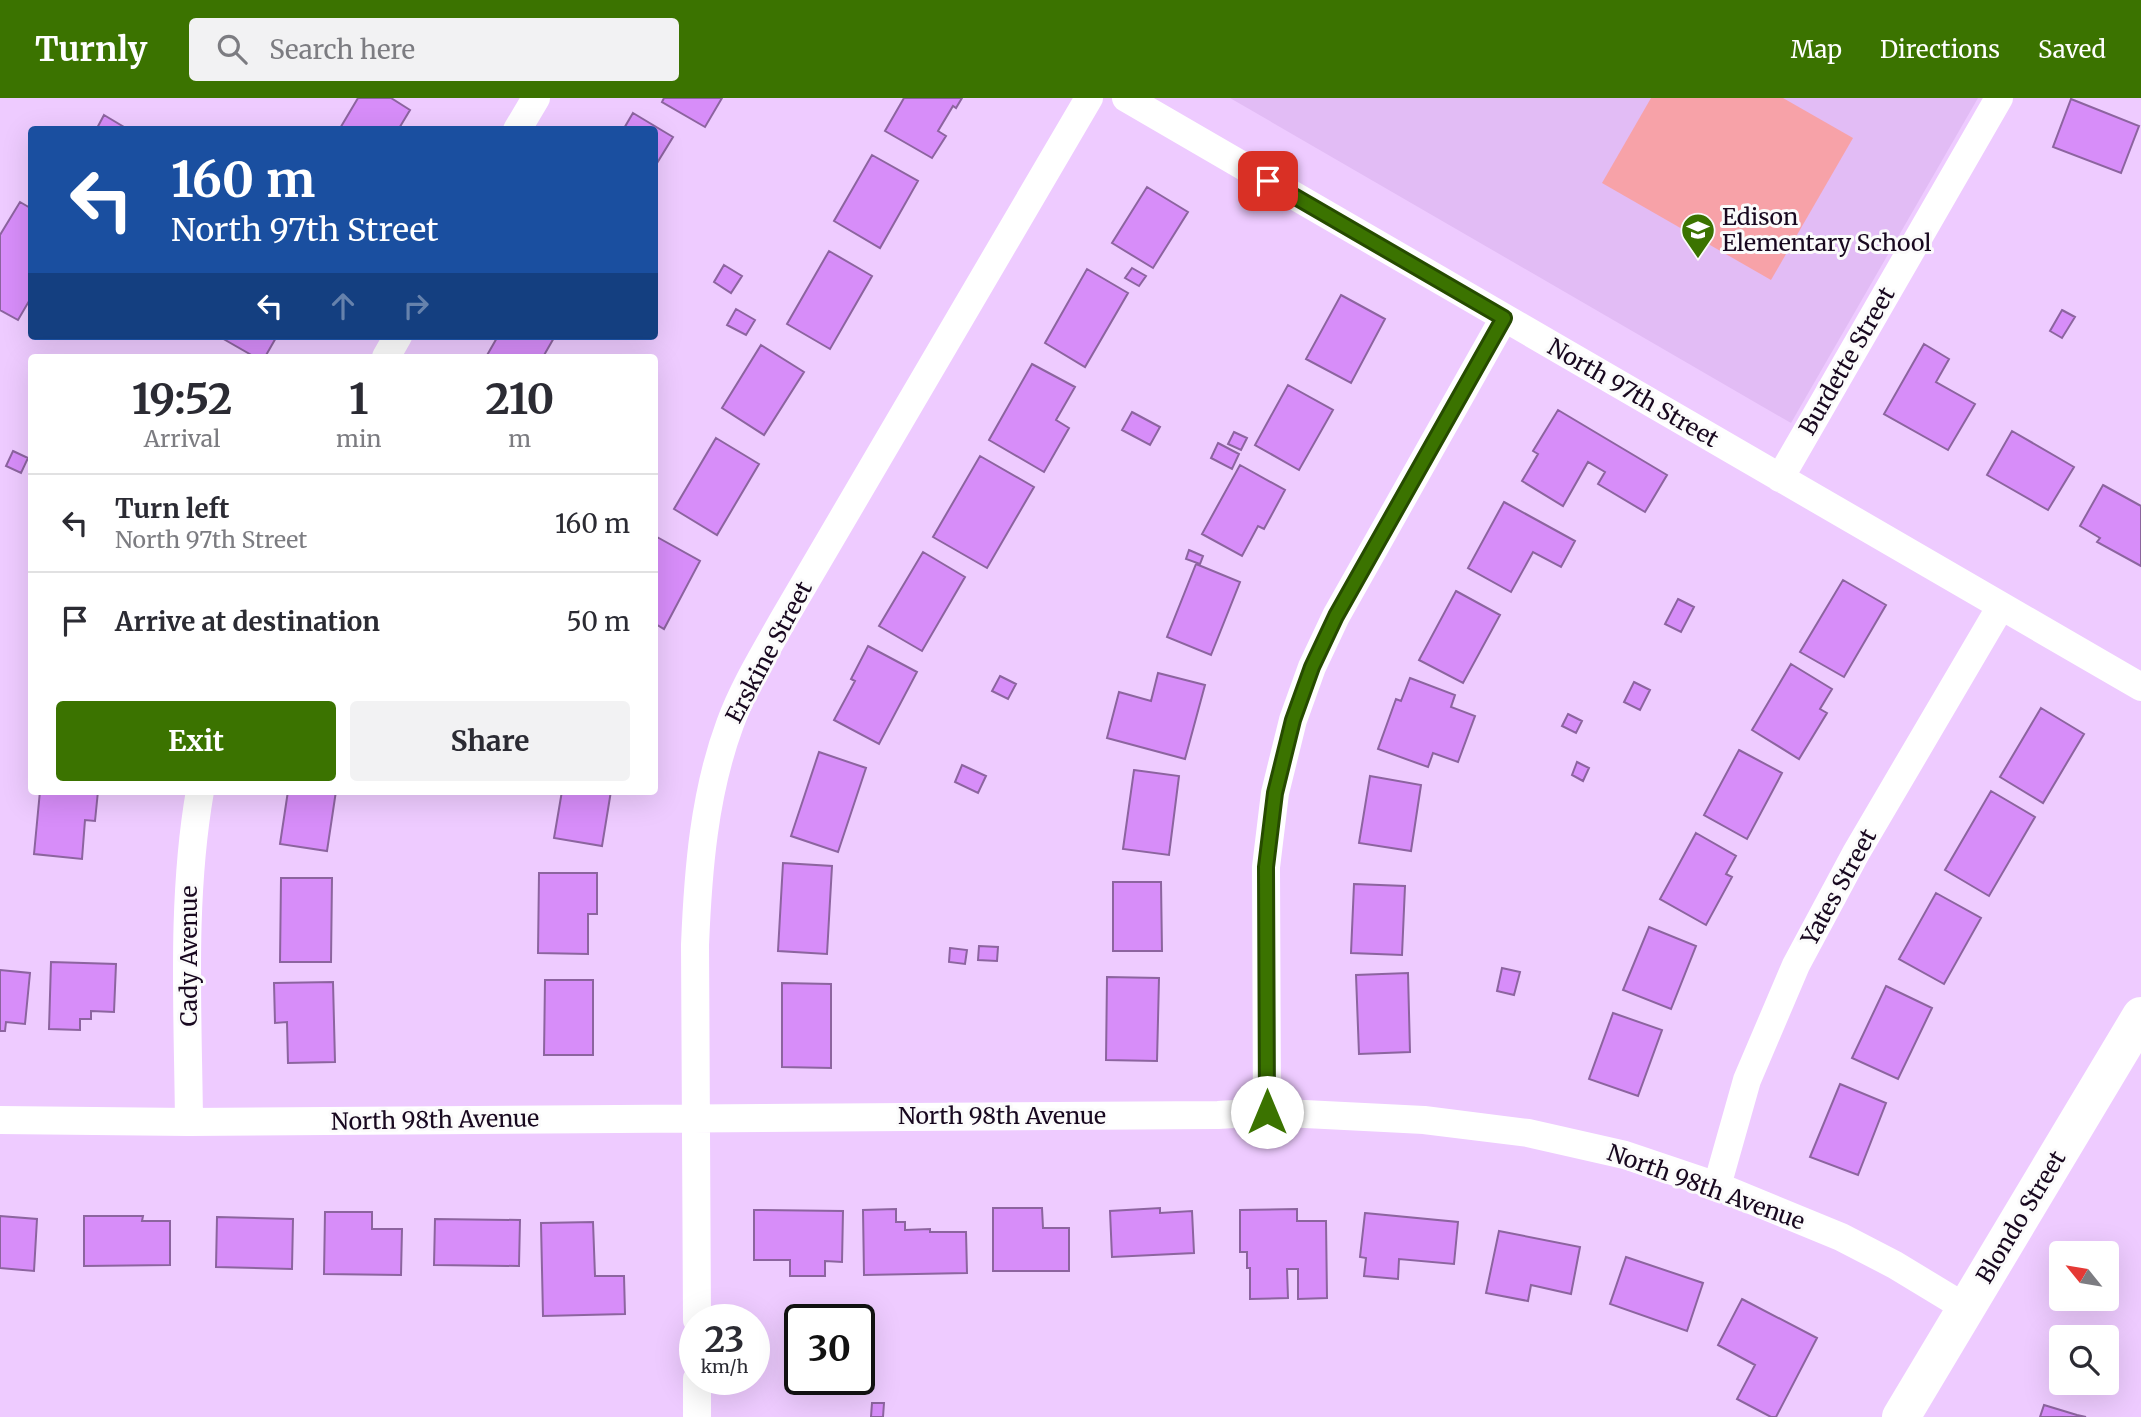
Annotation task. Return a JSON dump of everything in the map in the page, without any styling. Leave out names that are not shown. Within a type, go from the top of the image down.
[{"type":"main road","name":"Blondo Street","points":[[1900,1417],[2141,1016]]},
{"type":"street","points":[[519,126],[536,98]]},
{"type":"street","name":"Erskine Street","points":[[697,1304],[697,886],[710,798],[730,723],[750,679],[783,620],[1089,98]]},
{"type":"street","name":"North 97th Street","points":[[1126,98],[2141,687]]},
{"type":"street","name":"Burdette Street","points":[[1780,478],[1999,98]]},
{"type":"street","points":[[1267,1112],[1266,867],[1275,793],[1293,720],[1312,667],[1336,616],[1504,318]]},
{"type":"street","name":"Yates Street","points":[[1717,1186],[1747,1080],[1796,965],[1856,853],[2001,606]]},
{"type":"street","name":"Cady Avenue","points":[[189,1122],[188,907],[192,833],[199,795]]},
{"type":"street","name":"North 98th Avenue","points":[[0,1120],[189,1122],[1218,1115],[1267,1112],[1424,1119],[1528,1133],[1625,1155],[1717,1186],[1841,1237],[1895,1265],[1966,1308]]},
{"type":"street","points":[[697,1395],[697,1417]]},
{"type":"shaded area","name":"Edison Elementary School","points":[[1230,98],[1978,98],[1791,423]]},
{"type":"shaded area","points":[[1651,98],[1783,98],[1853,138],[1771,280],[1602,183]]},
{"type":"building","points":[[358,98],[391,98],[410,110],[400,126],[341,126]]},
{"type":"building","points":[[664,98],[722,98],[705,127],[662,102]]},
{"type":"building","points":[[904,98],[962,98],[956,108],[953,106],[938,131],[946,136],[932,158],[885,131]]},
{"type":"building","points":[[2071,99],[2139,126],[2121,173],[2053,147]]},
{"type":"building","points":[[633,113],[655,126],[625,126]]},
{"type":"building","points":[[104,115],[122,126],[98,126]]},
{"type":"building","points":[[658,128],[673,137],[658,161]]},
{"type":"building","points":[[872,155],[918,181],[880,248],[834,221]]},
{"type":"building","points":[[1147,187],[1188,212],[1153,268],[1112,243]]},
{"type":"building","points":[[20,202],[28,207],[28,303],[18,320],[0,310],[0,235]]},
{"type":"building","points":[[829,251],[872,276],[830,349],[787,324]]},
{"type":"building","points":[[724,265],[742,276],[731,293],[714,282]]},
{"type":"building","points":[[1132,268],[1146,276],[1139,286],[1125,278]]},
{"type":"building","points":[[1087,269],[1128,293],[1085,367],[1045,343]]},
{"type":"building","points":[[1341,295],[1385,319],[1351,383],[1306,359]]},
{"type":"building","points":[[736,309],[755,320],[746,335],[727,325]]},
{"type":"building","points":[[2062,310],[2075,317],[2062,338],[2050,331]]},
{"type":"building","points":[[225,340],[275,340],[267,354],[250,354]]},
{"type":"building","points":[[496,340],[553,340],[545,354],[488,354]]},
{"type":"building","points":[[1924,344],[1949,359],[1936,382],[1975,404],[1948,450],[1884,414]]},
{"type":"building","points":[[761,345],[804,372],[764,435],[722,408]]},
{"type":"building","points":[[1032,364],[1075,387],[1056,420],[1069,428],[1044,472],[989,440]]},
{"type":"building","points":[[1288,385],[1333,410],[1299,470],[1255,445]]},
{"type":"building","points":[[1558,410],[1667,475],[1645,512],[1598,484],[1605,472],[1588,462],[1563,506],[1522,481],[1538,454],[1533,451]]},
{"type":"building","points":[[1132,412],[1160,427],[1150,445],[1122,430]]},
{"type":"building","points":[[2012,431],[2074,467],[2048,510],[1987,475]]},
{"type":"building","points":[[1234,432],[1247,438],[1241,450],[1228,444]]},
{"type":"building","points":[[716,438],[759,464],[717,535],[674,509]]},
{"type":"building","points":[[1218,443],[1239,454],[1232,469],[1211,458]]},
{"type":"building","points":[[13,451],[28,458],[21,473],[6,466]]},
{"type":"building","points":[[980,456],[1034,487],[987,568],[933,537]]},
{"type":"building","points":[[1240,465],[1285,490],[1264,529],[1258,526],[1242,556],[1202,534]]},
{"type":"building","points":[[2103,485],[2141,506],[2141,566],[2097,542],[2100,538],[2080,526]]},
{"type":"building","points":[[1504,502],[1575,541],[1561,567],[1533,552],[1511,592],[1468,568]]},
{"type":"building","points":[[658,538],[700,561],[664,629],[658,625]]},
{"type":"building","points":[[1189,550],[1203,556],[1200,564],[1186,559]]},
{"type":"building","points":[[923,552],[965,577],[922,651],[879,626]]},
{"type":"building","points":[[1196,564],[1240,582],[1211,655],[1167,637]]},
{"type":"building","points":[[1843,580],[1886,605],[1844,677],[1800,652]]},
{"type":"building","points":[[1456,591],[1500,615],[1463,683],[1419,660]]},
{"type":"building","points":[[1678,599],[1694,607],[1681,632],[1665,624]]},
{"type":"building","points":[[868,646],[917,672],[879,744],[834,720],[855,681],[851,679]]},
{"type":"building","points":[[1791,664],[1832,689],[1820,709],[1827,713],[1799,759],[1752,730]]},
{"type":"building","points":[[1158,673],[1205,685],[1185,759],[1107,738],[1119,692],[1151,701]]},
{"type":"building","points":[[1000,676],[1016,684],[1008,699],[992,691]]},
{"type":"building","points":[[1410,678],[1455,695],[1451,707],[1475,716],[1458,762],[1433,753],[1428,767],[1378,749],[1396,699],[1401,701]]},
{"type":"building","points":[[1634,682],[1650,690],[1640,710],[1624,702]]},
{"type":"building","points":[[2041,708],[2084,734],[2043,803],[2000,777]]},
{"type":"building","points":[[1568,714],[1582,721],[1576,733],[1562,726]]},
{"type":"building","points":[[1739,750],[1782,773],[1747,839],[1704,815]]},
{"type":"building","points":[[819,752],[866,768],[838,852],[791,836]]},
{"type":"building","points":[[1577,762],[1589,768],[1583,781],[1572,775]]},
{"type":"building","points":[[962,765],[986,776],[978,793],[955,782]]},
{"type":"building","points":[[1134,770],[1179,776],[1169,855],[1123,849]]},
{"type":"building","points":[[1370,776],[1421,785],[1411,851],[1359,843]]},
{"type":"building","points":[[1991,791],[2035,817],[1989,896],[1945,870]]},
{"type":"building","points":[[40,795],[98,795],[95,821],[85,820],[82,859],[34,854]]},
{"type":"building","points":[[287,795],[335,795],[327,851],[280,844]]},
{"type":"building","points":[[561,795],[610,795],[602,846],[554,838]]},
{"type":"building","points":[[1696,833],[1736,856],[1726,874],[1732,877],[1706,925],[1660,899]]},
{"type":"building","points":[[783,863],[832,866],[827,954],[778,951]]},
{"type":"building","points":[[539,873],[597,873],[597,914],[588,914],[588,954],[538,953]]},
{"type":"building","points":[[281,878],[332,878],[331,962],[280,962]]},
{"type":"building","points":[[1113,882],[1161,882],[1162,951],[1113,951]]},
{"type":"building","points":[[1354,884],[1405,886],[1402,955],[1351,953]]},
{"type":"building","points":[[1936,893],[1981,918],[1944,984],[1899,959]]},
{"type":"building","points":[[1649,927],[1696,946],[1671,1009],[1623,990]]},
{"type":"building","points":[[979,946],[998,947],[997,961],[978,960]]},
{"type":"building","points":[[950,948],[967,950],[965,964],[949,962]]},
{"type":"building","points":[[51,962],[116,964],[114,1012],[91,1011],[91,1019],[80,1019],[80,1030],[49,1029]]},
{"type":"building","points":[[1502,968],[1520,972],[1514,995],[1497,991]]},
{"type":"building","points":[[0,970],[30,973],[25,1024],[6,1022],[5,1031],[0,1031]]},
{"type":"building","points":[[1408,973],[1410,1052],[1359,1054],[1356,975]]},
{"type":"building","points":[[1107,977],[1159,978],[1157,1061],[1106,1060]]},
{"type":"building","points":[[545,980],[593,980],[593,1055],[544,1055]]},
{"type":"building","points":[[333,982],[335,1062],[288,1063],[287,1022],[275,1023],[274,983]]},
{"type":"building","points":[[782,983],[831,984],[831,1068],[782,1067]]},
{"type":"building","points":[[1886,986],[1932,1008],[1898,1079],[1852,1058]]},
{"type":"building","points":[[1613,1013],[1662,1030],[1638,1096],[1589,1079]]},
{"type":"building","points":[[1840,1084],[1886,1103],[1858,1175],[1810,1157]]},
{"type":"building","points":[[993,1208],[1042,1208],[1043,1228],[1069,1228],[1069,1271],[993,1271]]},
{"type":"building","points":[[1160,1208],[1160,1213],[1192,1211],[1194,1253],[1112,1257],[1110,1211]]},
{"type":"building","points":[[896,1209],[896,1222],[905,1222],[905,1230],[966,1232],[967,1273],[864,1275],[863,1210]]},
{"type":"building","points":[[1297,1209],[1297,1221],[1326,1221],[1327,1298],[1298,1299],[1298,1269],[1287,1269],[1288,1298],[1250,1299],[1247,1252],[1240,1252],[1240,1210]]},
{"type":"building","points":[[754,1210],[843,1211],[842,1262],[825,1261],[825,1276],[790,1276],[790,1260],[754,1260]]},
{"type":"building","points":[[325,1212],[372,1212],[372,1229],[402,1229],[401,1275],[324,1274]]},
{"type":"building","points":[[1365,1213],[1458,1222],[1454,1264],[1399,1259],[1398,1279],[1364,1276],[1366,1258],[1360,1257]]},
{"type":"building","points":[[0,1216],[37,1219],[34,1271],[0,1268]]},
{"type":"building","points":[[84,1216],[143,1216],[142,1221],[170,1221],[170,1265],[84,1266]]},
{"type":"building","points":[[217,1217],[293,1219],[292,1269],[216,1267]]},
{"type":"building","points":[[435,1219],[520,1220],[519,1266],[434,1265]]},
{"type":"building","points":[[593,1222],[595,1276],[624,1276],[625,1314],[543,1316],[541,1223]]},
{"type":"building","points":[[1499,1231],[1580,1247],[1571,1294],[1531,1285],[1528,1301],[1486,1293]]},
{"type":"building","points":[[1626,1257],[1703,1283],[1687,1331],[1610,1304]]},
{"type":"building","points":[[1742,1299],[1817,1338],[1776,1417],[1737,1399],[1755,1365],[1718,1345]]},
{"type":"building","points":[[872,1403],[884,1403],[883,1417],[871,1417]]},
{"type":"building","points":[[2044,1405],[2077,1415],[2086,1417],[2040,1417]]},
{"type":"place","name":"Edison Elementary School","points":[[1698,260]]},
{"type":"route","points":[[1267,1112],[1266,867],[1275,793],[1293,720],[1312,667],[1336,616],[1504,318],[1268,181]]}]
